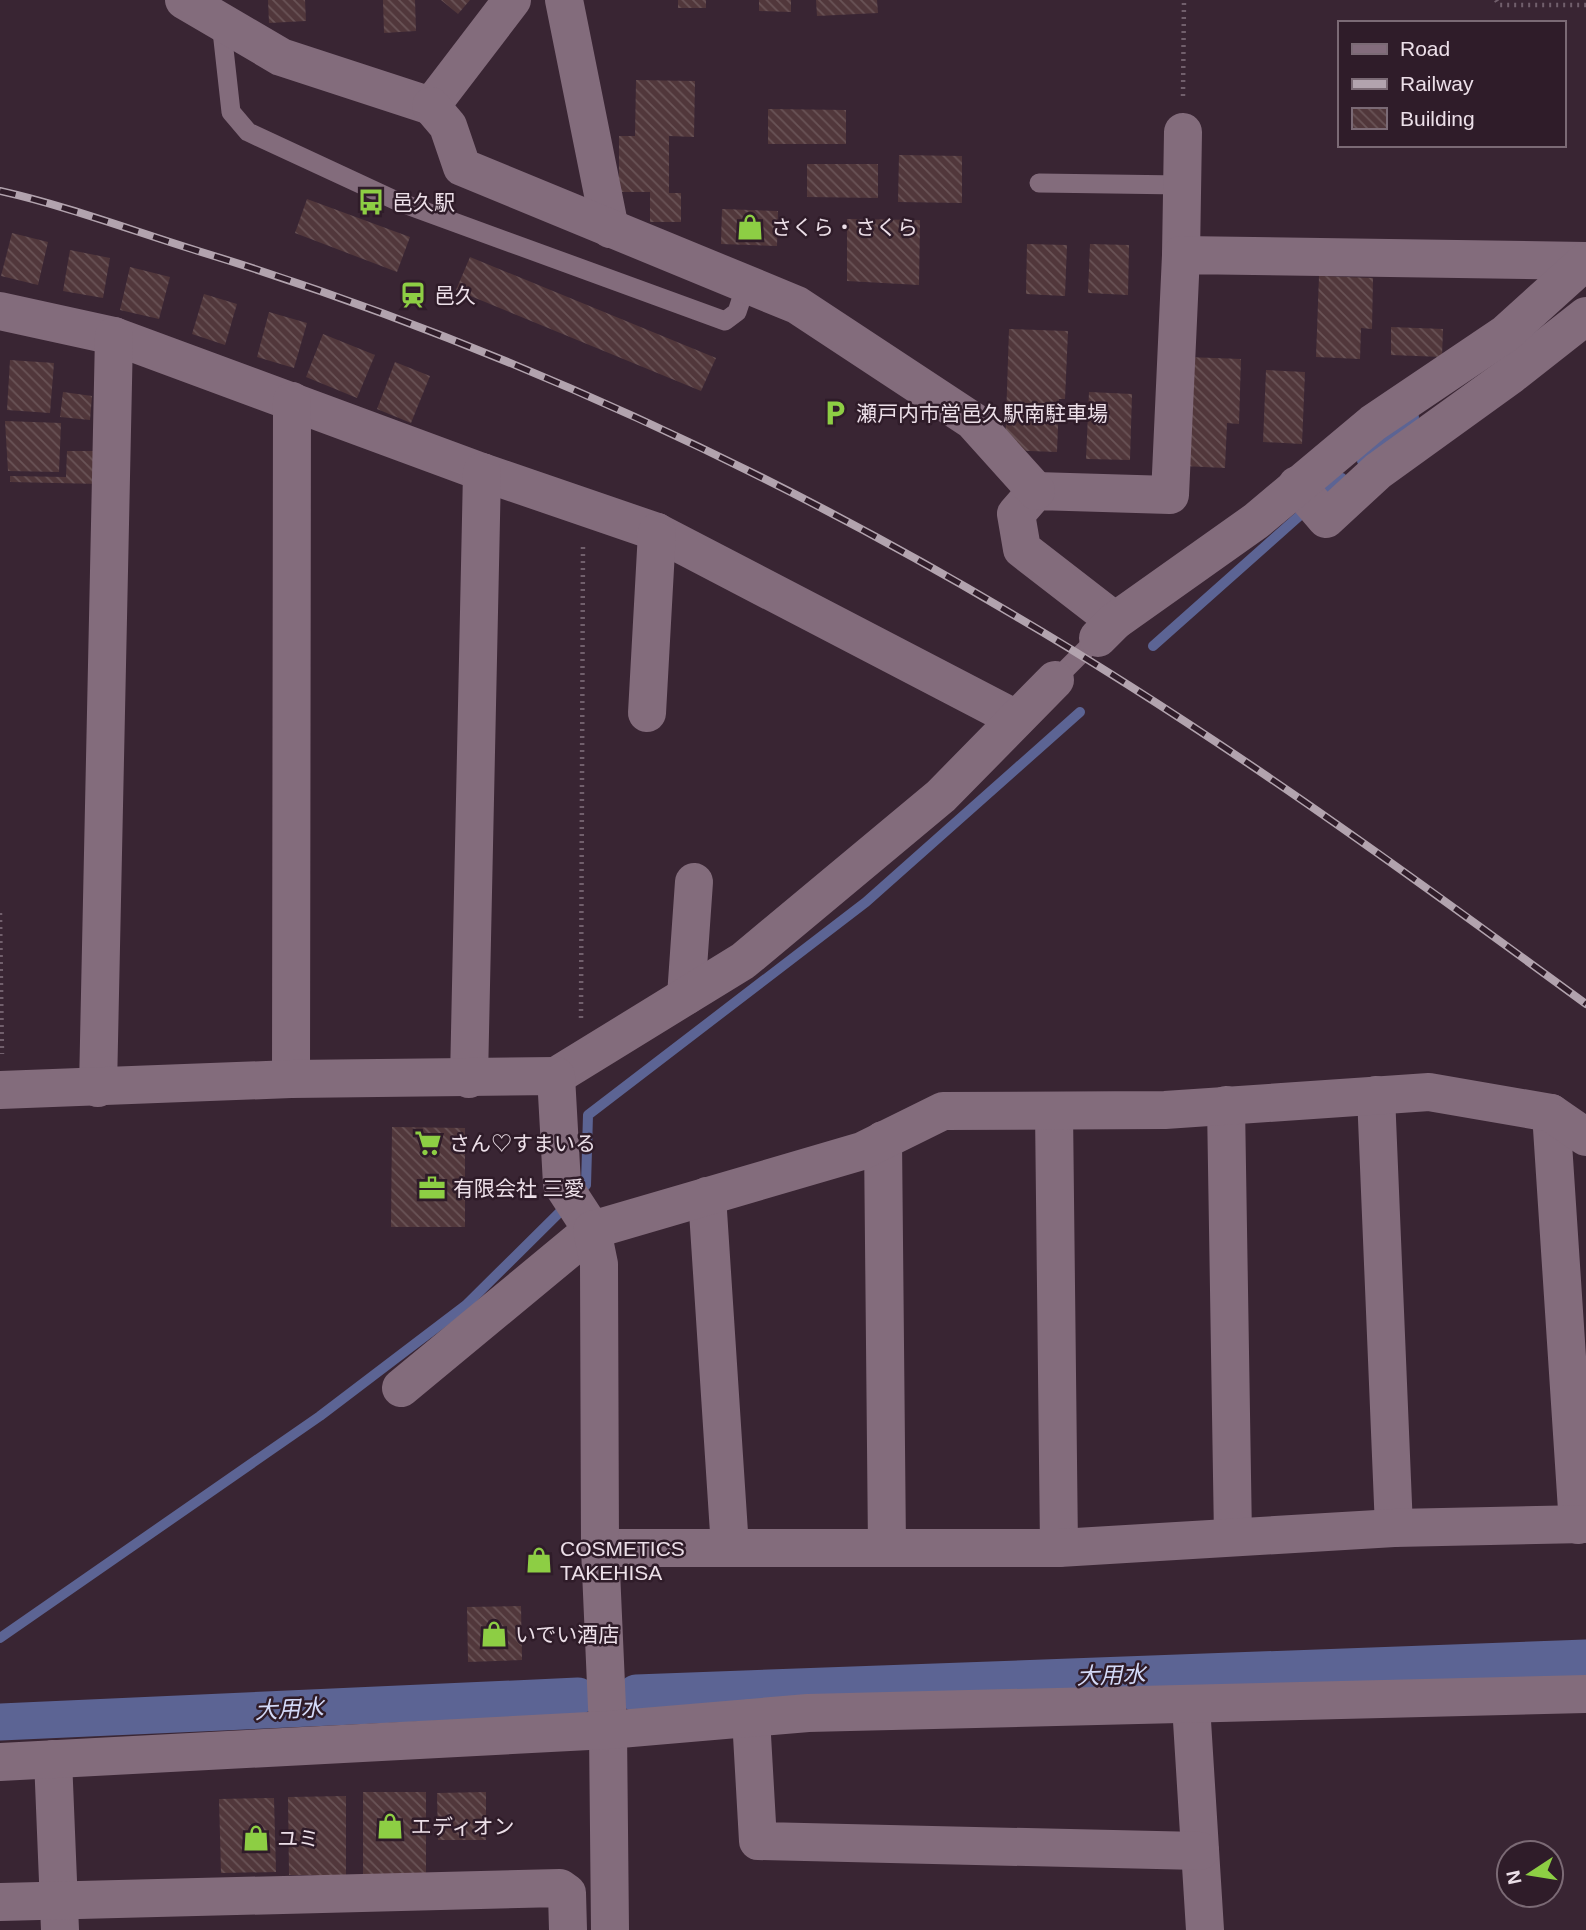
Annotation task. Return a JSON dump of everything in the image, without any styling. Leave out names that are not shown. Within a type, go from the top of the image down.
[{"type":"street","points":[[184,0],[281,57],[431,106],[448,126],[462,167],[797,305],[973,421],[1036,491],[1170,495],[1181,255],[1183,132]]},
{"type":"street","points":[[431,106],[512,0]]},
{"type":"street","points":[[565,0],[610,229]]},
{"type":"street","points":[[1181,255],[1586,261]]},
{"type":"street","points":[[1036,491],[1016,514],[1021,548],[1106,630],[1256,521],[1307,496],[1373,423],[1505,334],[1586,261]]},
{"type":"street","points":[[0,311],[114,336],[482,472],[657,532],[1016,719]]},
{"type":"street","points":[[1307,496],[1326,519],[1378,471],[1511,375],[1586,316]]},
{"type":"street","points":[[98,1088],[114,336]]},
{"type":"street","points":[[291,1079],[292,401]]},
{"type":"street","points":[[469,1079],[482,472]]},
{"type":"street","points":[[647,713],[657,532]]},
{"type":"street","points":[[1,1090],[291,1079],[469,1079],[568,1068],[743,961],[940,796],[1055,680]]},
{"type":"street","points":[[686,996],[694,882]]},
{"type":"street","points":[[568,1068],[562,1184],[592,1230],[598,1264],[600,1548],[608,1730],[610,1930]]},
{"type":"street","points":[[401,1388],[592,1230],[862,1151],[943,1111],[1165,1110],[1429,1092],[1551,1113],[1586,1137]]},
{"type":"street","points":[[1376,1095],[1394,1528]]},
{"type":"street","points":[[1226,1105],[1233,1537]]},
{"type":"street","points":[[1054,1111],[1059,1548]]},
{"type":"street","points":[[600,1548],[1059,1548],[1394,1528],[1582,1524],[1551,1113]]},
{"type":"street","points":[[883,1140],[887,1548]]},
{"type":"street","points":[[707,1196],[730,1548]]},
{"type":"street","points":[[0,1762],[608,1730],[808,1713],[1586,1694]]},
{"type":"street","points":[[1191,1705],[1205,1930]]},
{"type":"street","points":[[751,1718],[758,1841],[1199,1851]]},
{"type":"street","points":[[53,1759],[60,1915]]},
{"type":"street","points":[[0,1902],[60,1915],[561,1888],[567,1893],[568,1930]]},
{"type":"lane","points":[[221,22],[231,112],[248,132],[399,202],[725,321],[737,312],[746,285]]},
{"type":"lane","points":[[1039,183],[1182,185]]},
{"type":"lane","points":[[1055,680],[1106,630]]},
{"type":"path","points":[[1183,132],[1184,0]]},
{"type":"path","points":[[1496,0],[1499,5],[1586,5]]},
{"type":"path","points":[[568,1068],[583,507]]},
{"type":"path","points":[[0,913],[1,1090]]},
{"type":"building","points":[[268,0],[305,0],[306,21],[269,23]]},
{"type":"building","points":[[383,0],[415,0],[416,31],[384,33]]},
{"type":"building","points":[[441,0],[470,0],[458,14]]},
{"type":"building","points":[[678,0],[706,0],[706,8],[678,8]]},
{"type":"building","points":[[759,0],[791,0],[791,12],[759,11]]},
{"type":"building","points":[[816,0],[877,0],[878,13],[817,16]]},
{"type":"building","points":[[636,80],[695,81],[694,137],[669,136],[669,193],[681,193],[681,222],[650,222],[650,192],[619,192],[619,136],[635,136]]},
{"type":"building","points":[[768,109],[846,110],[846,144],[768,144]]},
{"type":"building","points":[[899,155],[962,156],[962,203],[898,202]]},
{"type":"building","points":[[807,164],[878,164],[878,198],[807,197]]},
{"type":"building","points":[[307,199],[410,237],[397,272],[295,233]]},
{"type":"building","name":"さくら・さくら","points":[[722,209],[778,211],[777,246],[721,244]]},
{"type":"building","points":[[847,219],[920,220],[919,285],[847,281]]},
{"type":"building","points":[[12,233],[48,242],[38,285],[1,276]]},
{"type":"building","points":[[1027,244],[1067,245],[1065,296],[1026,294]]},
{"type":"building","points":[[1090,244],[1129,245],[1128,295],[1088,293]]},
{"type":"building","points":[[70,250],[110,258],[103,298],[63,291]]},
{"type":"building","points":[[470,257],[716,358],[701,391],[456,290]]},
{"type":"building","points":[[130,267],[170,277],[159,319],[120,310]]},
{"type":"building","points":[[1319,276],[1373,278],[1372,329],[1361,328],[1360,359],[1316,357]]},
{"type":"building","points":[[204,294],[237,304],[225,345],[192,334]]},
{"type":"building","points":[[269,312],[307,323],[294,368],[257,357]]},
{"type":"building","points":[[1391,327],[1443,329],[1442,357],[1391,355]]},
{"type":"building","points":[[1009,329],[1068,331],[1065,399],[1059,399],[1057,452],[1005,450]]},
{"type":"building","points":[[323,334],[375,355],[357,398],[306,377]]},
{"type":"building","points":[[1187,357],[1241,359],[1239,424],[1227,423],[1225,468],[1183,466]]},
{"type":"building","points":[[10,360],[54,363],[50,413],[7,410]]},
{"type":"building","points":[[395,362],[430,376],[411,423],[377,409]]},
{"type":"building","points":[[1266,370],[1305,372],[1302,444],[1263,442]]},
{"type":"building","points":[[63,392],[92,396],[90,420],[60,417]]},
{"type":"building","points":[[1089,392],[1132,394],[1130,460],[1086,459]]},
{"type":"building","points":[[5,421],[61,423],[59,472],[8,471]]},
{"type":"building","points":[[67,451],[102,451],[101,484],[10,482],[10,476],[66,477]]},
{"type":"building","points":[[392,1127],[465,1128],[465,1227],[391,1227]]},
{"type":"building","name":"いでい酒店","points":[[521,1606],[522,1660],[468,1662],[467,1607]]},
{"type":"building","points":[[363,1792],[426,1792],[426,1879],[363,1879]]},
{"type":"building","points":[[486,1792],[486,1840],[438,1840],[437,1793]]},
{"type":"building","points":[[346,1796],[346,1875],[289,1875],[288,1797]]},
{"type":"building","points":[[274,1798],[276,1872],[221,1873],[219,1799]]},
{"type":"waterway","points":[[1362,461],[1414,417]]},
{"type":"waterway","points":[[1153,646],[1342,478]]},
{"type":"waterway","points":[[578,1194],[586,1185],[588,1115],[866,902],[1080,712]]},
{"type":"waterway","points":[[0,1638],[320,1416],[466,1305],[567,1205]]},
{"type":"waterway","name":"大用水","points":[[636,1693],[1586,1658]]},
{"type":"waterway","name":"大用水","points":[[0,1722],[578,1696]]},
{"type":"railway","points":[[0,191],[100,219],[304,285],[409,323],[616,408],[817,506],[1012,614],[1160,705],[1375,851],[1586,1004]]},
{"type":"place","name":"邑久駅","points":[[371,202]]},
{"type":"place","name":"さくら・さくら","points":[[750,227]]},
{"type":"place","name":"邑久","points":[[413,295]]},
{"type":"place","name":"瀬戸内市営邑久駅南駐車場","points":[[835,413]]},
{"type":"place","name":"さん♡すまいる","points":[[428,1143]]},
{"type":"place","name":"有限会社 三愛","points":[[432,1188]]},
{"type":"place","name":"COSMETICS TAKEHISA","points":[[539,1560]]},
{"type":"place","name":"いでい酒店","points":[[494,1634]]},
{"type":"place","name":"エディオン","points":[[390,1826]]},
{"type":"place","name":"ユミ","points":[[256,1838]]}]
